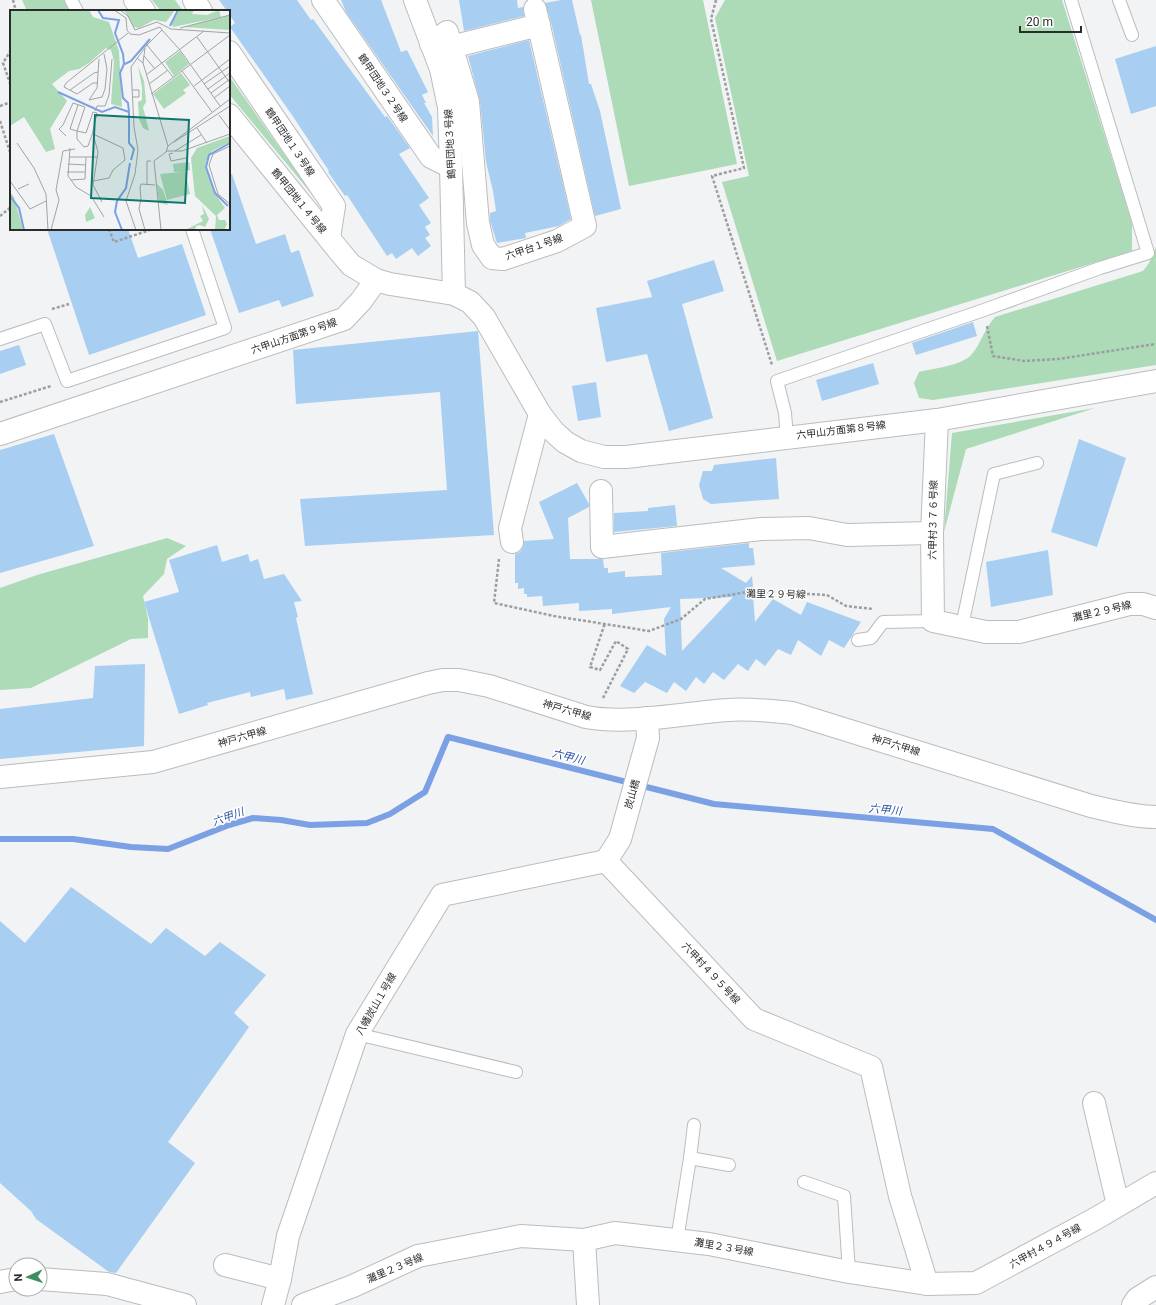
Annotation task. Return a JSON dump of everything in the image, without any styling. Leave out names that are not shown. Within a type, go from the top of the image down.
[{"type":"street","points":[[135,0],[143,10]]},
{"type":"street","points":[[194,0],[200,10]]},
{"type":"street","name":"鶴甲団地３２号線","points":[[323,0],[431,157],[452,167]]},
{"type":"street","name":"鶴甲団地３号線","points":[[415,0],[441,45],[441,69],[449,107],[452,167],[454,294]]},
{"type":"street","name":"六甲台１号線","points":[[537,17],[585,226],[557,241],[503,259],[492,258],[483,245],[478,223],[468,102],[441,45],[537,17]]},
{"type":"street","name":"鶴甲団地１３号線","points":[[230,53],[334,206],[329,238]]},
{"type":"street","name":"鶴甲団地１４号線","points":[[230,116],[351,265],[376,280]]},
{"type":"street","points":[[376,280],[390,284],[454,294],[470,302],[484,316],[540,414],[506,547]]},
{"type":"street","name":"六甲山方面第９号線","points":[[0,434],[344,319],[361,301],[376,280]]},
{"type":"street","name":"六甲山方面第８号線","points":[[540,414],[554,432],[565,442],[581,451],[604,457],[626,457],[937,420],[1156,381]]},
{"type":"street","name":"六甲村３７６号線","points":[[934,620],[932,533],[937,420]]},
{"type":"street","points":[[601,491],[602,547],[761,530],[809,528],[848,535],[932,533]]},
{"type":"street","name":"灘里２９号線","points":[[934,620],[986,632],[1019,632],[1129,604],[1155,604]]},
{"type":"street","name":"神戸六甲線","points":[[0,777],[154,762],[428,684],[443,680],[459,680],[489,686],[586,717],[598,719],[611,720],[647,718],[729,710],[757,709],[792,713],[1091,806],[1125,814],[1156,817]]},
{"type":"street","name":"炭山橋","points":[[606,861],[620,839],[648,738],[647,718]]},
{"type":"street","name":"八幡炭山１号線","points":[[273,1305],[280,1279],[288,1236],[357,1034],[442,895],[606,861]]},
{"type":"street","name":"六甲村４９５号線","points":[[606,861],[754,1019],[871,1067],[900,1196],[927,1284]]},
{"type":"street","points":[[1094,1103],[1118,1205]]},
{"type":"street","name":"六甲村４９４号線","points":[[927,1284],[976,1284],[1156,1183]]},
{"type":"street","name":"灘里２３号線","points":[[305,1304],[353,1286],[418,1256],[521,1236],[584,1240],[615,1233],[677,1240],[709,1244],[849,1272],[927,1284]]},
{"type":"street","points":[[584,1240],[588,1305]]},
{"type":"street","points":[[225,1265],[280,1279]]},
{"type":"street","points":[[48,1280],[107,1284],[185,1305]]},
{"type":"street","points":[[1133,1305],[1137,1300],[1156,1287]]},
{"type":"lane","points":[[71,0],[76,10]]},
{"type":"lane","points":[[787,437],[785,413],[777,381],[984,310],[1100,268],[1148,253],[1071,0]]},
{"type":"lane","points":[[1119,0],[1132,35]]},
{"type":"lane","points":[[0,339],[45,324],[67,381],[225,328],[192,230]]},
{"type":"lane","points":[[962,626],[994,474],[1037,463]]},
{"type":"lane","points":[[858,640],[870,638],[883,622],[934,620]]},
{"type":"lane","points":[[357,1034],[516,1072]]},
{"type":"lane","points":[[677,1240],[694,1125]]},
{"type":"lane","points":[[690,1158],[729,1165]]},
{"type":"lane","points":[[804,1182],[844,1196],[849,1272]]},
{"type":"path","points":[[13,0],[16,10]]},
{"type":"path","points":[[716,0],[711,19],[744,168],[712,176],[777,381]]},
{"type":"path","points":[[10,52],[3,63],[10,83]]},
{"type":"path","points":[[0,106],[10,102]]},
{"type":"path","points":[[0,122],[10,152]]},
{"type":"path","points":[[0,216],[10,208]]},
{"type":"path","points":[[109,230],[114,242],[150,230]]},
{"type":"path","points":[[46,311],[69,304]]},
{"type":"path","points":[[984,310],[993,356],[1024,361],[1058,359],[1156,344]]},
{"type":"path","points":[[0,402],[42,388]]},
{"type":"path","name":"灘里２９号線","points":[[506,547],[494,603],[554,616],[649,631],[681,619],[705,599],[753,591],[827,595],[846,606],[876,609]]},
{"type":"path","points":[[601,703],[628,649],[616,641],[600,670],[590,667],[605,624]]},
{"type":"green space","points":[[22,0],[65,0],[71,10],[27,10]]},
{"type":"green space","points":[[152,0],[175,0],[182,10],[160,10]]},
{"type":"green space","points":[[591,0],[703,0],[737,164],[629,186]]},
{"type":"green space","points":[[725,0],[1062,0],[1132,223],[1132,251],[777,361],[722,182],[749,176],[715,18]]},
{"type":"green space","points":[[230,77],[315,198],[230,95]]},
{"type":"green space","points":[[1156,247],[1156,365],[933,400],[919,398],[914,383],[919,372],[955,364],[967,358],[978,346],[988,326],[995,317],[1143,271],[1149,263]]},
{"type":"green space","points":[[1095,408],[966,449],[944,532],[952,433]]},
{"type":"green space","points":[[167,538],[186,546],[167,559],[164,574],[143,596],[148,619],[148,638],[131,639],[31,688],[0,690],[0,588],[37,575]]},
{"type":"building","points":[[219,0],[297,0],[410,148],[399,154],[429,198],[419,205],[431,223],[425,227],[430,235],[425,238],[431,246],[418,256],[412,248],[396,259],[392,253],[387,256],[347,195],[345,196],[328,172],[329,171],[292,115],[230,27],[235,23],[230,16],[230,10],[226,10]]},
{"type":"building","points":[[341,0],[381,0],[401,52],[407,50],[428,92],[422,95],[426,103],[424,103],[432,117],[433,136],[346,12]]},
{"type":"building","points":[[459,0],[517,0],[518,8],[523,7],[524,16],[464,31]]},
{"type":"building","points":[[561,0],[572,0],[581,35],[589,84],[591,84],[600,111],[621,209],[595,216],[551,22],[545,3]]},
{"type":"building","points":[[529,40],[571,219],[559,226],[525,233],[526,238],[497,243],[490,221],[490,213],[496,211],[486,162],[480,101],[468,56]]},
{"type":"building","points":[[1156,46],[1156,106],[1131,114],[1115,59]]},
{"type":"building","points":[[230,174],[232,174],[256,244],[285,234],[291,253],[299,250],[314,296],[282,307],[279,300],[239,313],[210,230],[230,230]]},
{"type":"building","points":[[47,230],[128,230],[138,258],[182,244],[206,315],[89,355]]},
{"type":"building","points":[[714,260],[724,291],[682,304],[713,418],[669,431],[647,354],[606,362],[596,308],[652,297],[647,281]]},
{"type":"building","points":[[973,322],[977,336],[916,355],[912,343]]},
{"type":"building","points":[[478,331],[494,535],[305,546],[300,499],[447,490],[440,392],[296,404],[293,350]]},
{"type":"building","points":[[19,345],[26,365],[0,374],[0,351]]},
{"type":"building","points":[[873,363],[879,384],[822,401],[816,380]]},
{"type":"building","points":[[596,382],[601,417],[578,421],[572,386]]},
{"type":"building","points":[[54,434],[94,546],[0,573],[0,450]]},
{"type":"building","points":[[1079,439],[1126,458],[1097,547],[1051,532]]},
{"type":"building","points":[[776,458],[779,499],[711,504],[703,499],[699,485],[703,471],[712,471],[714,465]]},
{"type":"building","points":[[577,483],[589,504],[589,507],[568,518],[570,559],[603,559],[604,568],[608,568],[608,573],[625,571],[625,577],[662,575],[661,553],[749,543],[749,548],[753,548],[755,565],[721,568],[746,583],[752,576],[753,587],[767,595],[753,595],[755,622],[773,599],[801,615],[807,602],[861,622],[844,648],[829,640],[821,656],[798,640],[791,655],[778,649],[765,666],[756,659],[748,671],[738,664],[724,680],[713,672],[704,684],[696,677],[686,691],[674,682],[667,693],[645,682],[634,693],[620,686],[647,645],[666,656],[664,619],[671,607],[612,614],[612,609],[579,611],[579,603],[543,606],[542,596],[527,597],[527,594],[524,594],[524,588],[518,589],[518,583],[515,583],[515,554],[520,552],[524,541],[554,539],[539,502]],"holes":[[[733,597],[682,651],[680,599]]]},
{"type":"building","points":[[675,505],[677,526],[614,532],[614,513],[648,511],[648,508]]},
{"type":"building","points":[[217,545],[222,562],[248,554],[250,562],[258,559],[264,579],[284,574],[302,601],[294,602],[298,617],[296,618],[313,694],[286,700],[284,689],[251,697],[250,692],[207,703],[208,705],[179,714],[144,602],[179,592],[169,560]]},
{"type":"building","points":[[1048,550],[1053,595],[991,607],[986,562]]},
{"type":"building","points":[[145,664],[144,746],[0,759],[0,709],[93,698],[95,666]]},
{"type":"building","points":[[71,887],[151,944],[166,928],[205,956],[220,942],[266,975],[234,1013],[249,1027],[168,1142],[195,1163],[116,1273],[109,1272],[36,1219],[31,1211],[0,1183],[0,921],[25,943]]},
{"type":"waterway","name":"六甲川","points":[[0,839],[73,839],[131,847],[168,849],[229,825],[253,818],[281,820],[310,825],[367,823],[390,814],[425,792],[448,737],[714,804],[993,829],[1156,920]]}]
